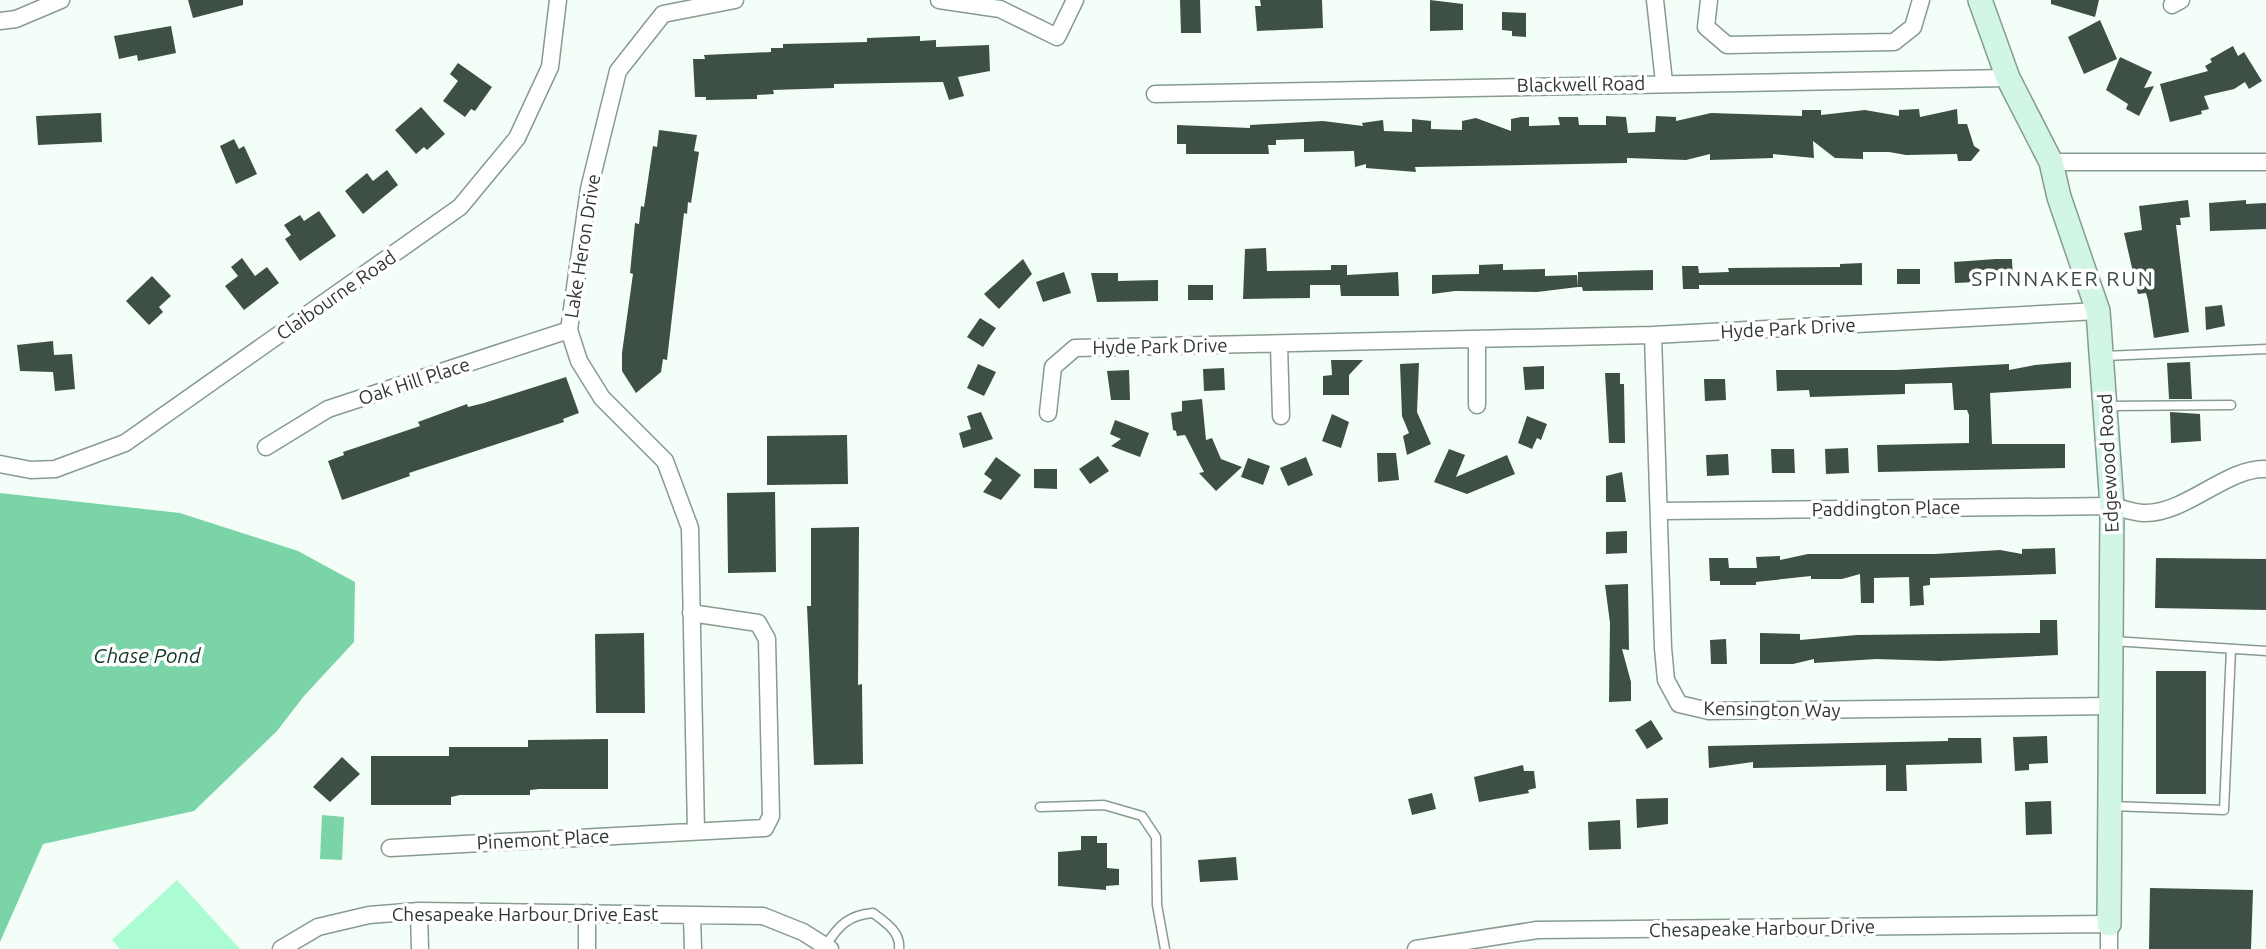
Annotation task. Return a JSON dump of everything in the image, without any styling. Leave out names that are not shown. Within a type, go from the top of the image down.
[{"type":"street","points":[[0,21],[16,19],[61,0]]},
{"type":"street","name":"Claibourne Road","points":[[0,464],[31,470],[55,469],[125,443],[460,207],[517,138],[550,67],[558,0]]},
{"type":"street","name":"Lake Heron Drive","points":[[696,831],[690,528],[665,461],[602,398],[579,361],[569,330],[589,189],[618,71],[663,14],[735,0]]},
{"type":"street","points":[[939,0],[1000,9],[1057,37],[1075,0]]},
{"type":"street","points":[[1655,0],[1664,82]]},
{"type":"street","points":[[1709,0],[1706,26],[1727,46],[1894,42],[1913,27],[1921,0]]},
{"type":"street","name":"Edgewood Road","points":[[1980,0],[2008,78],[2051,162],[2059,197],[2098,311],[2112,506],[2113,706],[2108,806],[2109,949]]},
{"type":"street","name":"Blackwell Road","points":[[1155,94],[1664,82],[2008,78]]},
{"type":"street","points":[[2051,162],[2266,162]]},
{"type":"street","name":"Hyde Park Drive","points":[[1048,414],[1053,367],[1075,348],[1653,335],[2098,311]]},
{"type":"street","name":"Oak Hill Place","points":[[266,447],[328,409],[569,330]]},
{"type":"street","name":"Kensington Way","points":[[1653,335],[1666,680],[1679,704],[1709,711],[2113,706]]},
{"type":"street","points":[[1477,339],[1477,405]]},
{"type":"street","points":[[1279,344],[1281,416]]},
{"type":"street","name":"Paddington Place","points":[[1661,511],[2112,506],[2145,513],[2189,501],[2254,468],[2266,469]]},
{"type":"street","points":[[691,613],[758,623],[767,639],[771,816],[765,828],[696,831]]},
{"type":"street","name":"Pinemont Place","points":[[390,848],[696,831]]},
{"type":"street","points":[[419,911],[419,949]]},
{"type":"street","name":"Chesapeake Harbour Drive East","points":[[281,949],[318,927],[369,915],[419,911],[763,916],[828,947]]},
{"type":"street","points":[[587,913],[587,949]]},
{"type":"street","points":[[692,916],[693,949]]},
{"type":"street","name":"Chesapeake Harbour Drive","points":[[1416,949],[1537,930],[2109,924]]},
{"type":"lane","points":[[2102,356],[2266,349]]},
{"type":"lane","points":[[2105,406],[2231,405]]},
{"type":"lane","points":[[2113,641],[2266,651]]},
{"type":"lane","points":[[2108,806],[2224,810],[2231,649]]},
{"type":"lane","points":[[1040,807],[1104,805],[1142,816],[1156,837],[1157,905],[1165,949]]},
{"type":"lane","points":[[828,947],[838,925],[856,915],[873,913],[888,925],[900,941],[899,949]]},
{"type":"shaded area","points":[[177,880],[240,949],[120,949],[112,940]]},
{"type":"water","name":"Chase Pond","points":[[0,493],[180,513],[298,551],[355,582],[354,642],[304,696],[277,731],[194,811],[43,844],[0,942]]},
{"type":"water","points":[[322,815],[344,817],[342,860],[320,859]]},
{"type":"building","points":[[188,0],[243,0],[243,5],[193,18]]},
{"type":"building","points":[[1180,0],[1200,0],[1201,33],[1181,33]]},
{"type":"building","points":[[1260,0],[1322,0],[1323,28],[1257,31],[1255,6],[1261,6]]},
{"type":"building","points":[[1430,0],[1463,4],[1463,30],[1430,31]]},
{"type":"building","points":[[2051,0],[2099,0],[2095,17],[2051,4]]},
{"type":"building","points":[[1502,12],[1526,13],[1526,37],[1512,36],[1512,31],[1502,30]]},
{"type":"building","points":[[2100,20],[2117,59],[2084,74],[2068,37]]},
{"type":"building","points":[[171,26],[176,53],[138,61],[137,55],[119,59],[114,36]]},
{"type":"building","points":[[920,36],[920,41],[936,40],[936,47],[989,45],[990,71],[958,77],[964,96],[949,100],[943,82],[834,84],[834,88],[773,90],[774,94],[757,95],[757,99],[706,100],[706,97],[695,97],[693,59],[705,59],[704,55],[771,52],[771,48],[783,48],[783,44],[867,42],[867,38]]},
{"type":"building","points":[[2233,46],[2238,56],[2244,52],[2262,81],[2249,89],[2245,82],[2234,89],[2204,96],[2209,109],[2201,111],[2202,114],[2170,122],[2160,84],[2208,71],[2205,66],[2212,62],[2210,59]]},
{"type":"building","points":[[2120,57],[2152,72],[2144,88],[2154,86],[2139,116],[2126,109],[2128,104],[2106,90]]},
{"type":"building","points":[[458,63],[492,87],[475,111],[471,109],[465,117],[443,101],[458,81],[450,74]]},
{"type":"building","points":[[421,107],[445,134],[427,150],[424,147],[416,154],[395,130]]},
{"type":"building","points":[[1919,109],[1920,117],[1957,109],[1958,124],[1967,124],[1974,146],[1980,150],[1971,161],[1958,161],[1957,154],[1906,155],[1889,152],[1863,152],[1863,159],[1835,158],[1813,141],[1814,158],[1773,154],[1773,158],[1710,160],[1710,154],[1686,160],[1627,158],[1627,163],[1415,167],[1416,172],[1366,168],[1366,164],[1355,167],[1354,151],[1304,152],[1304,139],[1276,140],[1276,145],[1268,145],[1269,154],[1186,154],[1186,144],[1177,144],[1177,125],[1250,128],[1250,125],[1323,121],[1363,126],[1362,123],[1383,120],[1384,131],[1412,132],[1412,119],[1431,121],[1431,129],[1462,130],[1462,121],[1476,118],[1511,131],[1511,119],[1521,117],[1529,117],[1529,126],[1560,125],[1558,117],[1578,117],[1579,125],[1606,125],[1606,116],[1626,117],[1628,133],[1655,132],[1656,116],[1676,117],[1676,121],[1711,113],[1802,116],[1802,110],[1821,110],[1821,115],[1865,110],[1899,116],[1899,110]]},
{"type":"building","points":[[101,113],[102,142],[38,145],[36,116]]},
{"type":"building","points":[[659,130],[697,135],[694,151],[699,152],[691,203],[688,202],[687,214],[684,213],[667,360],[663,359],[661,372],[636,393],[622,371],[622,353],[633,274],[630,273],[635,223],[639,224],[641,206],[644,207],[653,146],[657,147]]},
{"type":"building","points":[[234,139],[239,149],[244,146],[257,174],[236,184],[220,146]]},
{"type":"building","points":[[387,170],[398,185],[363,214],[345,191],[367,173],[373,181]]},
{"type":"building","points":[[2188,200],[2190,217],[2180,218],[2181,225],[2176,225],[2189,332],[2154,338],[2146,293],[2138,294],[2124,233],[2142,230],[2139,206]]},
{"type":"building","points":[[2246,200],[2246,204],[2266,203],[2266,229],[2210,231],[2209,203]]},
{"type":"building","points":[[319,211],[336,236],[300,261],[285,239],[291,235],[284,225],[300,215],[304,221]]},
{"type":"building","points":[[1266,248],[1267,271],[1331,270],[1331,265],[1347,265],[1347,275],[1398,272],[1399,296],[1341,296],[1340,285],[1310,285],[1310,298],[1243,299],[1245,249]]},
{"type":"building","points":[[242,258],[255,276],[267,267],[279,283],[244,310],[225,286],[238,276],[231,267]]},
{"type":"building","points":[[1023,259],[1032,274],[999,309],[984,294]]},
{"type":"building","points":[[2012,259],[2013,282],[1976,279],[1977,282],[1955,283],[1954,262]]},
{"type":"building","points":[[1862,263],[1862,285],[1699,285],[1699,289],[1683,289],[1682,266],[1698,266],[1699,273],[1729,272],[1728,268],[1840,267],[1840,264]]},
{"type":"building","points":[[1503,264],[1503,270],[1545,269],[1545,276],[1577,275],[1578,287],[1537,292],[1455,291],[1432,294],[1432,275],[1479,274],[1479,265]]},
{"type":"building","points":[[1897,269],[1920,269],[1920,284],[1897,284]]},
{"type":"building","points":[[1653,270],[1653,290],[1583,291],[1582,287],[1578,287],[1578,272]]},
{"type":"building","points":[[1064,272],[1071,293],[1043,302],[1036,282]]},
{"type":"building","points":[[1091,273],[1118,273],[1118,281],[1158,280],[1158,301],[1097,302]]},
{"type":"building","points":[[152,276],[171,296],[159,307],[163,312],[149,325],[126,301]]},
{"type":"building","points":[[1188,285],[1213,285],[1213,300],[1188,300]]},
{"type":"building","points":[[2222,305],[2225,326],[2206,330],[2205,307]]},
{"type":"building","points":[[980,318],[996,328],[983,347],[967,337]]},
{"type":"building","points":[[53,341],[54,355],[72,354],[75,389],[55,391],[53,372],[20,371],[17,345]]},
{"type":"building","points":[[1331,360],[1363,360],[1349,375],[1349,395],[1323,395],[1323,376],[1332,375]]},
{"type":"building","points":[[2071,362],[2071,388],[1990,393],[1992,444],[2065,444],[2065,468],[1878,472],[1877,445],[1969,443],[1969,415],[1967,410],[1954,410],[1952,383],[1905,384],[1905,394],[1810,397],[1809,390],[1777,391],[1776,370],[1896,370],[2009,364],[2009,370]]},
{"type":"building","points":[[2190,362],[2192,399],[2169,399],[2167,363]]},
{"type":"building","points":[[1419,363],[1417,412],[1431,444],[1407,455],[1403,436],[1409,433],[1402,416],[1400,364]]},
{"type":"building","points":[[978,364],[996,372],[984,396],[967,388]]},
{"type":"building","points":[[1544,366],[1544,389],[1525,390],[1523,367]]},
{"type":"building","points":[[1224,368],[1225,390],[1204,391],[1203,369]]},
{"type":"building","points":[[1129,370],[1130,400],[1111,400],[1107,371]]},
{"type":"building","points":[[1605,373],[1620,373],[1620,384],[1624,384],[1625,443],[1609,443]]},
{"type":"building","points":[[566,377],[579,413],[563,419],[564,422],[409,473],[410,476],[342,500],[328,461],[344,455],[343,452],[420,426],[418,422],[467,404],[468,407],[484,403]]},
{"type":"building","points":[[1704,379],[1725,379],[1726,400],[1705,401]]},
{"type":"building","points":[[1202,399],[1206,440],[1212,438],[1221,459],[1242,467],[1216,491],[1199,473],[1204,472],[1185,435],[1177,436],[1173,430],[1171,413],[1182,411],[1182,401]]},
{"type":"building","points":[[981,412],[993,439],[963,448],[959,433],[971,429],[967,416]]},
{"type":"building","points":[[2170,412],[2200,414],[2201,441],[2171,443]]},
{"type":"building","points":[[1332,414],[1349,422],[1341,448],[1322,441]]},
{"type":"building","points":[[1527,416],[1547,424],[1541,440],[1537,438],[1532,449],[1518,443]]},
{"type":"building","points":[[1115,420],[1149,433],[1140,457],[1111,446],[1121,439],[1110,434]]},
{"type":"building","points":[[847,435],[848,484],[767,485],[767,436]]},
{"type":"building","points":[[1848,448],[1849,473],[1826,474],[1825,449]]},
{"type":"building","points":[[1449,449],[1465,455],[1456,477],[1507,455],[1515,474],[1467,494],[1434,482]]},
{"type":"building","points":[[1771,449],[1794,449],[1795,473],[1772,473]]},
{"type":"building","points":[[1377,453],[1396,453],[1399,480],[1378,482]]},
{"type":"building","points":[[1728,454],[1729,475],[1707,476],[1706,455]]},
{"type":"building","points":[[1098,456],[1109,471],[1090,484],[1079,469]]},
{"type":"building","points":[[996,457],[1021,475],[1001,500],[983,492],[992,480],[984,474]]},
{"type":"building","points":[[1306,457],[1313,475],[1288,486],[1280,468]]},
{"type":"building","points":[[1248,458],[1270,466],[1263,485],[1241,477]]},
{"type":"building","points":[[1034,469],[1057,469],[1057,489],[1034,488]]},
{"type":"building","points":[[1622,472],[1626,502],[1606,502],[1606,476]]},
{"type":"building","points":[[775,492],[776,572],[728,573],[727,493]]},
{"type":"building","points":[[859,527],[858,685],[862,684],[863,764],[814,765],[807,606],[811,606],[811,528]]},
{"type":"building","points":[[1627,531],[1627,553],[1606,554],[1606,532]]},
{"type":"building","points":[[2055,548],[2056,574],[1930,578],[1930,585],[1923,586],[1924,605],[1910,606],[1909,577],[1874,578],[1874,603],[1861,603],[1860,574],[1842,579],[1811,579],[1811,576],[1756,582],[1756,585],[1720,585],[1720,581],[1710,581],[1709,558],[1728,558],[1729,568],[1757,568],[1756,557],[1780,556],[1780,560],[1808,554],[1935,554],[2000,550],[2022,554],[2022,549]]},
{"type":"building","points":[[2156,558],[2266,559],[2266,610],[2155,608]]},
{"type":"building","points":[[1628,584],[1629,650],[1622,649],[1631,682],[1631,701],[1609,702],[1610,623],[1605,585]]},
{"type":"building","points":[[2040,620],[2057,620],[2058,655],[1939,661],[1876,659],[1814,663],[1814,659],[1793,664],[1760,664],[1760,633],[1800,634],[1800,640],[1857,635],[2040,633]]},
{"type":"building","points":[[644,633],[645,713],[596,713],[595,634]]},
{"type":"building","points":[[1726,639],[1727,664],[1711,664],[1710,640]]},
{"type":"building","points":[[2156,671],[2206,671],[2206,794],[2156,794]]},
{"type":"building","points":[[1651,720],[1663,739],[1647,749],[1635,730]]},
{"type":"building","points":[[2047,736],[2048,763],[2029,764],[2029,770],[2015,771],[2013,737]]},
{"type":"building","points":[[1948,738],[1981,738],[1982,763],[1906,765],[1907,791],[1886,791],[1886,765],[1753,768],[1753,762],[1709,768],[1708,746],[1948,741]]},
{"type":"building","points":[[608,739],[608,789],[539,789],[530,790],[530,795],[460,795],[451,797],[451,805],[371,805],[371,756],[449,756],[449,747],[528,747],[528,740]]},
{"type":"building","points":[[342,757],[360,774],[330,802],[313,787]]},
{"type":"building","points":[[1523,765],[1524,771],[1534,771],[1536,788],[1528,790],[1529,793],[1479,802],[1474,777]]},
{"type":"building","points":[[1432,793],[1436,809],[1412,815],[1408,799]]},
{"type":"building","points":[[1668,798],[1668,824],[1637,828],[1636,799]]},
{"type":"building","points":[[2051,801],[2052,834],[2026,835],[2025,802]]},
{"type":"building","points":[[1620,820],[1621,849],[1589,850],[1588,822]]},
{"type":"building","points":[[1081,836],[1097,836],[1097,843],[1107,843],[1107,868],[1119,869],[1119,885],[1106,886],[1106,890],[1058,886],[1058,852],[1081,850]]},
{"type":"building","points":[[1236,857],[1238,880],[1200,882],[1198,860]]},
{"type":"building","points":[[2150,888],[2253,890],[2251,949],[2149,949]]},
{"type":"district","name":"SPINNAKER RUN","points":[[2063,278]]}]
